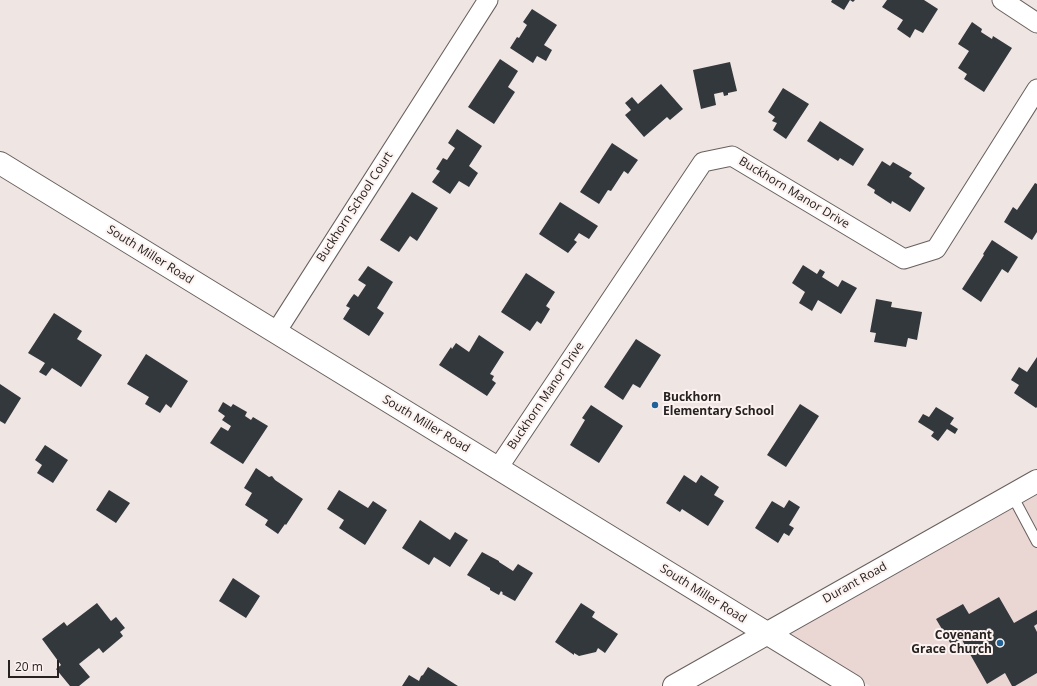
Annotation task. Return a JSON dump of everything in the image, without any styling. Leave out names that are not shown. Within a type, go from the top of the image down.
[{"type":"street","name":"Buckhorn School Court","points":[[276,332],[488,0]]},
{"type":"street","points":[[1002,0],[1037,23]]},
{"type":"street","name":"Buckhorn Manor Drive","points":[[498,468],[703,162],[732,156],[904,259],[936,249],[1037,89]]},
{"type":"street","name":"South Miller Road","points":[[0,163],[853,686]]},
{"type":"street","name":"Durant Road","points":[[674,686],[1037,481]]},
{"type":"lane","points":[[1012,495],[1037,542]]},
{"type":"shaded area","points":[[1037,492],[1037,686],[870,686],[785,634]]},
{"type":"building","points":[[832,0],[850,0],[844,10],[831,2]]},
{"type":"building","points":[[887,0],[924,0],[938,9],[923,33],[915,29],[910,38],[897,29],[903,20],[882,7]]},
{"type":"building","points":[[532,9],[557,25],[544,45],[552,50],[546,61],[537,56],[533,63],[510,48],[517,37],[519,38],[527,25],[523,22]]},
{"type":"building","points":[[972,22],[982,29],[981,32],[992,39],[993,36],[1012,48],[984,92],[964,79],[967,74],[958,68],[969,51],[958,44]]},
{"type":"building","points":[[500,59],[518,71],[508,87],[515,92],[494,124],[468,107]]},
{"type":"building","points":[[730,62],[737,91],[728,93],[728,95],[724,96],[723,92],[714,94],[716,105],[701,109],[693,70]]},
{"type":"building","points":[[661,84],[683,109],[670,120],[667,117],[644,137],[625,115],[631,110],[625,103],[632,97],[638,104]]},
{"type":"building","points":[[783,88],[809,104],[786,139],[773,130],[777,123],[772,121],[775,117],[768,112]]},
{"type":"building","points":[[820,121],[864,149],[853,166],[840,158],[838,161],[807,141]]},
{"type":"building","points":[[457,129],[482,146],[469,166],[478,173],[469,187],[459,181],[450,194],[432,182],[440,171],[436,169],[443,158],[447,160],[455,148],[448,143]]},
{"type":"building","points":[[612,143],[638,160],[628,174],[624,171],[611,191],[608,190],[599,204],[580,192]]},
{"type":"building","points":[[882,161],[890,166],[893,162],[912,173],[909,177],[925,188],[910,212],[892,201],[891,204],[874,193],[875,190],[867,185]]},
{"type":"building","points":[[1035,183],[1037,184],[1037,232],[1032,240],[1004,222],[1013,207],[1017,210]]},
{"type":"building","points":[[412,192],[438,208],[417,241],[410,236],[399,252],[380,240]]},
{"type":"building","points":[[560,202],[598,226],[589,239],[579,233],[574,240],[577,242],[568,253],[539,234]]},
{"type":"building","points":[[992,240],[1018,257],[1008,273],[1002,269],[981,302],[962,289]]},
{"type":"building","points":[[803,265],[817,274],[820,269],[825,272],[822,277],[838,287],[842,280],[857,288],[841,314],[818,300],[812,311],[799,303],[805,292],[792,283]]},
{"type":"building","points":[[368,266],[393,282],[377,308],[384,313],[369,336],[343,319],[350,308],[346,306],[351,298],[354,294],[358,297],[366,285],[358,280]]},
{"type":"building","points":[[526,273],[555,292],[546,306],[550,309],[541,324],[537,321],[530,331],[501,312]]},
{"type":"building","points":[[876,299],[892,302],[891,307],[922,312],[917,340],[908,338],[906,347],[874,342],[876,333],[870,332]]},
{"type":"building","points":[[54,313],[82,331],[77,339],[102,355],[81,387],[52,368],[46,376],[39,372],[45,363],[28,353]]},
{"type":"building","points":[[479,335],[504,352],[490,374],[494,376],[492,380],[496,383],[487,396],[439,365],[451,347],[452,349],[456,343],[469,352]]},
{"type":"building","points":[[636,339],[661,355],[640,388],[633,384],[623,400],[604,387]]},
{"type":"building","points":[[146,354],[188,381],[171,408],[166,404],[160,413],[145,404],[149,397],[127,384]]},
{"type":"building","points":[[1037,357],[1036,408],[1014,393],[1019,385],[1011,380],[1019,367],[1027,372]]},
{"type":"building","points":[[0,384],[21,398],[5,424],[0,421]]},
{"type":"building","points":[[223,402],[231,407],[233,404],[247,412],[245,416],[251,420],[253,417],[268,426],[243,464],[210,443],[221,427],[228,431],[231,426],[222,420],[225,416],[218,411]]},
{"type":"building","points":[[800,404],[819,416],[786,467],[767,455]]},
{"type":"building","points":[[591,405],[623,426],[599,463],[570,445],[585,420],[582,418]]},
{"type":"building","points":[[936,407],[954,418],[950,424],[958,429],[955,434],[947,429],[938,441],[931,436],[934,432],[918,422],[923,414],[929,417]]},
{"type":"building","points":[[45,445],[68,460],[53,483],[37,473],[42,465],[35,460]]},
{"type":"building","points":[[256,468],[269,477],[272,476],[275,480],[303,499],[286,525],[285,524],[278,534],[265,525],[268,520],[245,505],[252,493],[244,488]]},
{"type":"building","points":[[684,475],[696,483],[701,475],[719,487],[714,495],[724,501],[708,526],[682,509],[680,512],[666,503]]},
{"type":"building","points":[[109,490],[130,503],[116,523],[96,510]]},
{"type":"building","points":[[339,490],[368,508],[373,501],[387,510],[365,545],[339,528],[344,520],[327,509]]},
{"type":"building","points":[[789,500],[800,507],[789,525],[794,528],[789,536],[784,533],[778,543],[755,528],[772,501],[784,508]]},
{"type":"building","points":[[420,520],[450,540],[455,532],[468,540],[450,567],[434,557],[429,565],[402,548]]},
{"type":"building","points":[[482,552],[499,561],[513,571],[518,564],[533,573],[515,601],[502,594],[503,593],[501,591],[499,595],[497,594],[490,590],[490,588],[467,575]]},
{"type":"building","points":[[233,578],[260,596],[246,618],[219,601]]},
{"type":"building","name":"Covenant Grace Church","points":[[999,597],[1014,623],[1037,610],[1037,624],[1034,626],[1037,632],[1037,673],[1015,686],[1012,686],[1005,673],[987,684],[962,640],[952,646],[936,619],[963,604],[969,614]]},
{"type":"building","points":[[97,603],[111,621],[116,617],[125,628],[120,632],[123,636],[103,653],[99,648],[79,664],[90,677],[79,686],[70,686],[56,669],[61,665],[42,639],[64,622],[67,626]]},
{"type":"building","points":[[581,603],[595,612],[592,617],[618,634],[605,653],[598,648],[596,652],[579,656],[574,653],[574,655],[555,642]]},
{"type":"building","points":[[428,667],[458,686],[402,686],[409,675],[419,681]]},
{"type":"place","name":"Buckhorn Elementary School","points":[[655,405]]},
{"type":"place","name":"Covenant Grace Church","points":[[1000,643]]}]
